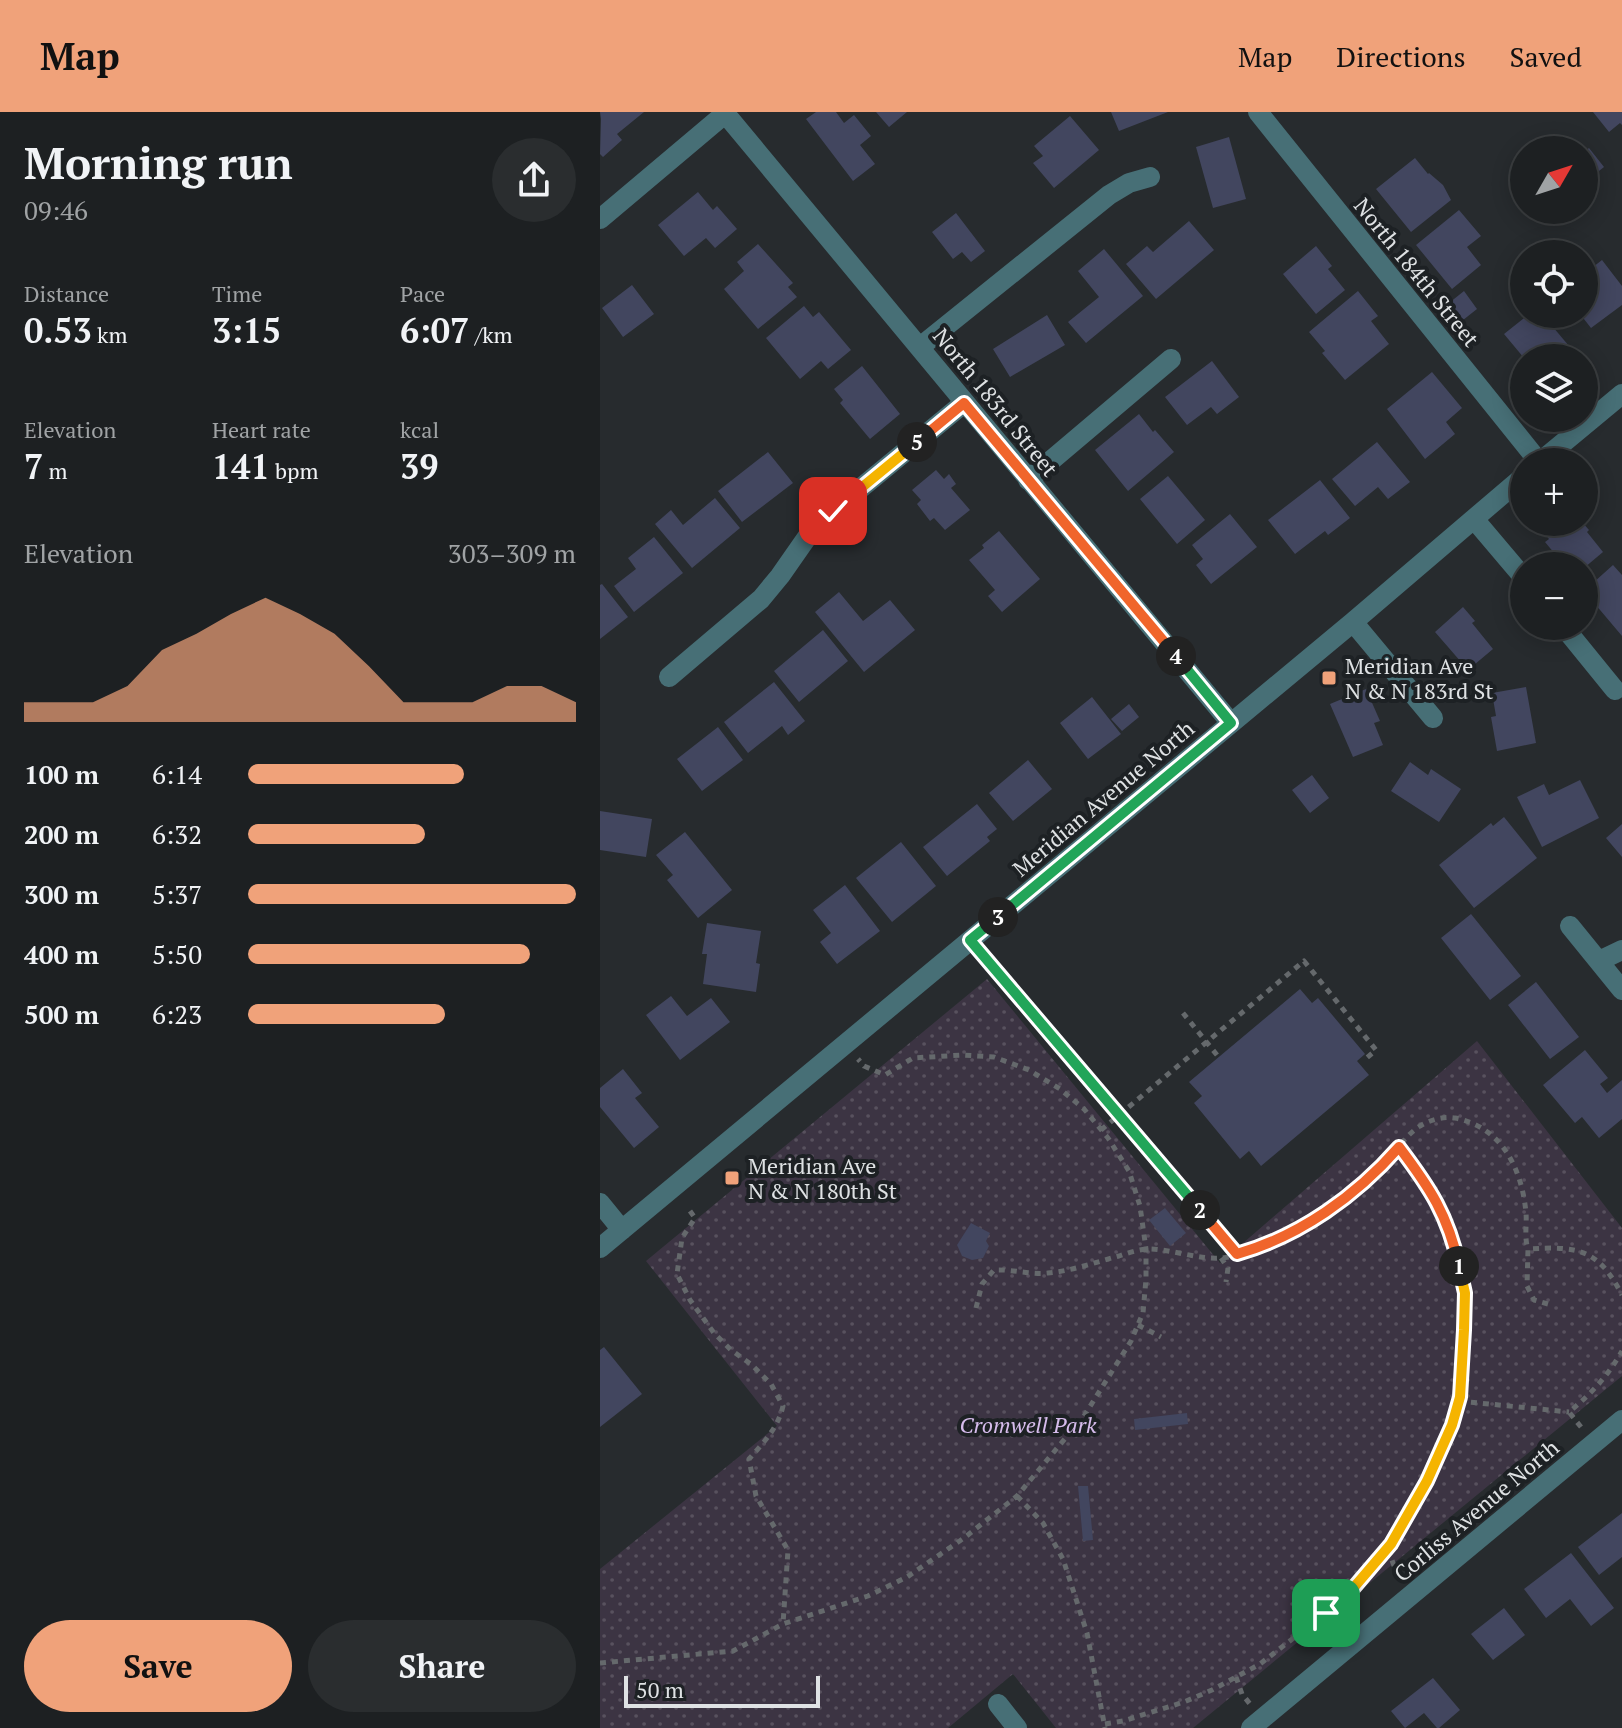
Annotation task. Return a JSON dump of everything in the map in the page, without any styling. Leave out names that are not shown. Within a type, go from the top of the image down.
[{"type":"street","points":[[600,219],[726,112]]},
{"type":"street","name":"North 183rd Street","points":[[726,112],[1231,723]]},
{"type":"street","name":"North 184th Street","points":[[1258,112],[1528,448]]},
{"type":"street","points":[[920,347],[1109,195],[1129,183],[1150,177]]},
{"type":"street","points":[[1028,480],[1171,359]]},
{"type":"street","points":[[1556,448],[1622,394]]},
{"type":"street","points":[[669,677],[761,599],[810,533],[833,511],[964,403]]},
{"type":"street","name":"Meridian Avenue North","points":[[600,1248],[1510,488]]},
{"type":"street","points":[[1474,519],[1510,561]]},
{"type":"street","points":[[1353,622],[1433,718]]},
{"type":"street","points":[[1574,640],[1615,690]]},
{"type":"street","points":[[1570,926],[1622,990]]},
{"type":"street","points":[[1599,961],[1622,950]]},
{"type":"street","points":[[600,1203],[622,1230]]},
{"type":"street","name":"Corliss Avenue North","points":[[1251,1728],[1622,1420]]},
{"type":"street","points":[[998,1704],[1017,1728]]},
{"type":"path","points":[[970,940],[1237,1254]]},
{"type":"path","points":[[1101,1130],[1304,961],[1376,1050],[1363,1061]]},
{"type":"path","points":[[1183,1013],[1217,1055]]},
{"type":"path","points":[[600,1663],[733,1651],[783,1624],[868,1596],[907,1577],[1017,1496],[1084,1416],[1131,1341],[1143,1313],[1146,1249],[1140,1206],[1129,1171],[1084,1109],[1060,1089],[1029,1070],[994,1057],[913,1058],[885,1075],[864,1066],[845,1044]]},
{"type":"path","points":[[976,1308],[982,1284],[994,1270],[1047,1273],[1069,1270],[1146,1249],[1221,1258],[1257,1248],[1307,1226],[1369,1178],[1408,1135],[1440,1117],[1455,1118],[1479,1127],[1498,1142],[1511,1158],[1520,1177],[1526,1211],[1527,1286],[1534,1300],[1548,1304]]},
{"type":"path","points":[[1017,1496],[1043,1523],[1063,1559],[1087,1633],[1105,1726],[1184,1702],[1212,1690],[1260,1664],[1344,1599],[1388,1548],[1438,1458],[1459,1401],[1465,1293],[1454,1241],[1437,1201],[1399,1147]]},
{"type":"path","points":[[690,1211],[695,1218],[682,1238],[677,1274],[690,1300],[714,1333],[771,1384],[783,1406],[781,1418],[769,1438],[749,1459],[756,1496],[788,1550],[783,1624]]},
{"type":"path","points":[[1528,1249],[1566,1248],[1588,1253],[1601,1263],[1622,1295]]},
{"type":"path","points":[[1221,1258],[1228,1268],[1226,1282]]},
{"type":"path","points":[[1138,1325],[1161,1337]]},
{"type":"path","points":[[1569,1412],[1610,1372],[1622,1351]]},
{"type":"path","points":[[1459,1401],[1569,1412],[1595,1443]]},
{"type":"path","points":[[1388,1548],[1405,1600]]},
{"type":"green space","name":"Cromwell Park","points":[[987,979],[1220,1263],[1477,1041],[1622,1228],[1622,1376],[1193,1728],[1056,1728],[1013,1674],[948,1728],[600,1728],[600,1569],[777,1426],[646,1261]]},
{"type":"building","points":[[600,112],[644,112],[617,134],[622,140],[603,157],[600,154]]},
{"type":"building","points":[[816,112],[836,112],[844,123],[854,115],[871,136],[860,145],[875,164],[853,181],[806,119]]},
{"type":"building","points":[[876,112],[907,112],[889,127]]},
{"type":"building","points":[[1111,112],[1168,112],[1119,131]]},
{"type":"building","points":[[1593,112],[1622,112],[1622,125],[1620,123],[1609,132]]},
{"type":"building","points":[[1070,116],[1099,150],[1054,188],[1033,163],[1043,156],[1034,146]]},
{"type":"building","points":[[1229,137],[1246,199],[1213,208],[1196,147]]},
{"type":"building","points":[[1415,158],[1428,174],[1443,185],[1451,200],[1411,232],[1376,189]]},
{"type":"building","points":[[698,192],[713,210],[717,206],[737,229],[715,248],[706,238],[684,256],[658,225]]},
{"type":"building","points":[[1459,210],[1481,236],[1467,247],[1481,265],[1452,289],[1416,245]]},
{"type":"building","points":[[956,213],[985,251],[971,262],[962,252],[953,259],[932,232]]},
{"type":"building","points":[[1189,221],[1214,250],[1156,299],[1126,264],[1147,246],[1153,252]]},
{"type":"building","points":[[758,244],[793,283],[788,287],[797,297],[758,329],[724,289],[744,271],[737,262]]},
{"type":"building","points":[[1316,246],[1332,266],[1328,269],[1345,290],[1316,314],[1283,274]]},
{"type":"building","points":[[1104,249],[1143,296],[1086,343],[1068,322],[1099,297],[1078,271]]},
{"type":"building","points":[[1602,260],[1622,286],[1622,305],[1598,323],[1598,263]]},
{"type":"building","points":[[632,285],[654,314],[623,337],[602,308]]},
{"type":"building","points":[[1358,291],[1378,316],[1371,321],[1389,344],[1345,380],[1309,332]]},
{"type":"building","points":[[1464,291],[1477,309],[1458,324],[1444,307]]},
{"type":"building","points":[[804,306],[813,317],[819,312],[851,350],[828,369],[821,361],[800,379],[766,338]]},
{"type":"building","points":[[1047,315],[1065,345],[1010,377],[993,349]]},
{"type":"building","points":[[1512,328],[1554,328],[1567,344],[1512,344],[1504,334]]},
{"type":"building","points":[[1212,361],[1239,397],[1217,414],[1211,407],[1187,425],[1165,397]]},
{"type":"building","points":[[862,366],[900,414],[870,439],[840,403],[843,400],[834,389]]},
{"type":"building","points":[[1432,372],[1462,408],[1446,422],[1455,434],[1425,459],[1387,409]]},
{"type":"building","points":[[1139,414],[1174,452],[1128,491],[1095,450]]},
{"type":"building","points":[[1377,442],[1410,482],[1388,499],[1378,487],[1355,506],[1332,479]]},
{"type":"building","points":[[768,452],[793,483],[742,522],[718,491]]},
{"type":"building","points":[[936,470],[944,479],[949,474],[956,484],[951,488],[970,510],[945,530],[934,518],[930,521],[917,504],[921,500],[912,490]]},
{"type":"building","points":[[1168,476],[1205,520],[1177,544],[1140,499]]},
{"type":"building","points":[[1320,480],[1350,518],[1328,535],[1325,531],[1295,554],[1268,520]]},
{"type":"building","points":[[715,498],[740,528],[692,568],[655,524],[671,510],[683,525]]},
{"type":"building","points":[[1230,514],[1257,547],[1211,584],[1196,565],[1203,559],[1192,545]]},
{"type":"building","points":[[999,531],[1040,579],[1002,612],[988,596],[995,590],[969,560]]},
{"type":"building","points":[[1547,536],[1590,536],[1603,552],[1598,556],[1598,552],[1553,552],[1545,542],[1549,539]]},
{"type":"building","points":[[654,537],[683,573],[634,612],[614,586],[636,569],[628,558]]},
{"type":"building","points":[[1613,565],[1622,575],[1622,636],[1598,608],[1598,578]]},
{"type":"building","points":[[600,585],[628,617],[600,639]]},
{"type":"building","points":[[839,592],[863,621],[890,600],[915,630],[864,672],[815,612]]},
{"type":"building","points":[[1463,607],[1493,649],[1468,670],[1435,632]]},
{"type":"building","points":[[823,630],[848,661],[799,702],[774,671]]},
{"type":"building","points":[[774,682],[805,721],[788,735],[782,726],[748,753],[724,722]]},
{"type":"building","points":[[1526,687],[1536,743],[1497,751],[1491,717],[1496,716],[1492,693]]},
{"type":"building","points":[[1366,689],[1380,721],[1374,723],[1383,745],[1353,757],[1330,704]]},
{"type":"building","points":[[1092,697],[1121,734],[1088,759],[1060,723]]},
{"type":"building","points":[[1129,704],[1139,717],[1122,731],[1111,719]]},
{"type":"building","points":[[718,727],[743,760],[702,791],[677,759]]},
{"type":"building","points":[[1028,760],[1052,789],[1013,821],[989,793]]},
{"type":"building","points":[[1410,762],[1428,775],[1431,769],[1461,789],[1439,822],[1391,791]]},
{"type":"building","points":[[1312,775],[1329,798],[1310,813],[1292,790]]},
{"type":"building","points":[[1580,780],[1599,818],[1542,847],[1517,797],[1544,784],[1549,795]]},
{"type":"building","points":[[977,804],[997,829],[987,837],[990,841],[947,876],[923,847]]},
{"type":"building","points":[[600,811],[652,819],[646,857],[600,850]]},
{"type":"building","points":[[1504,817],[1537,858],[1474,908],[1439,865],[1491,823],[1493,826]]},
{"type":"building","points":[[1622,824],[1622,857],[1606,838]]},
{"type":"building","points":[[685,832],[732,890],[698,918],[667,880],[673,875],[656,855]]},
{"type":"building","points":[[901,842],[936,886],[892,922],[856,878]]},
{"type":"building","points":[[845,885],[880,931],[837,964],[820,942],[831,933],[813,910]]},
{"type":"building","points":[[1471,914],[1521,976],[1490,1000],[1441,938]]},
{"type":"building","points":[[707,923],[761,931],[756,992],[703,984],[707,954],[702,954]]},
{"type":"building","points":[[1536,982],[1579,1037],[1550,1059],[1508,1005]]},
{"type":"building","points":[[1300,989],[1312,1003],[1318,998],[1365,1054],[1357,1061],[1369,1075],[1261,1166],[1249,1151],[1240,1159],[1194,1103],[1202,1096],[1189,1082]]},
{"type":"building","points":[[671,996],[687,1016],[711,998],[730,1022],[680,1060],[646,1015]]},
{"type":"building","points":[[1585,1050],[1608,1078],[1600,1084],[1607,1093],[1622,1080],[1622,1119],[1599,1138],[1582,1117],[1575,1123],[1543,1085]]},
{"type":"building","points":[[623,1069],[642,1093],[635,1098],[659,1127],[634,1148],[600,1107],[600,1088]]},
{"type":"building","points":[[1165,1208],[1186,1233],[1170,1246],[1149,1220]]},
{"type":"building","points":[[971,1223],[990,1233],[986,1241],[989,1246],[983,1258],[972,1260],[962,1256],[957,1245]]},
{"type":"building","points":[[604,1347],[642,1394],[600,1427],[600,1350]]},
{"type":"building","points":[[1187,1413],[1188,1424],[1135,1430],[1134,1419]]},
{"type":"building","points":[[1078,1486],[1088,1486],[1093,1540],[1083,1541]]},
{"type":"building","points":[[1622,1513],[1622,1557],[1599,1575],[1578,1547]]},
{"type":"building","points":[[1571,1553],[1614,1608],[1591,1626],[1570,1599],[1546,1618],[1524,1589]]},
{"type":"building","points":[[1504,1608],[1525,1635],[1493,1660],[1471,1634]]},
{"type":"building","points":[[1433,1678],[1460,1710],[1439,1728],[1424,1713],[1405,1728],[1391,1711]]},
{"type":"place","name":"Meridian Ave N & N 183rd St","points":[[1329,678]]},
{"type":"place","name":"Meridian Ave N & N 180th St","points":[[732,1178]]},
{"type":"route","points":[[833,511],[964,403],[1231,723],[970,940],[1237,1254],[1307,1226],[1369,1178],[1399,1147],[1437,1201],[1454,1241],[1465,1293],[1460,1397],[1438,1458],[1391,1544],[1344,1599],[1326,1613]]}]
